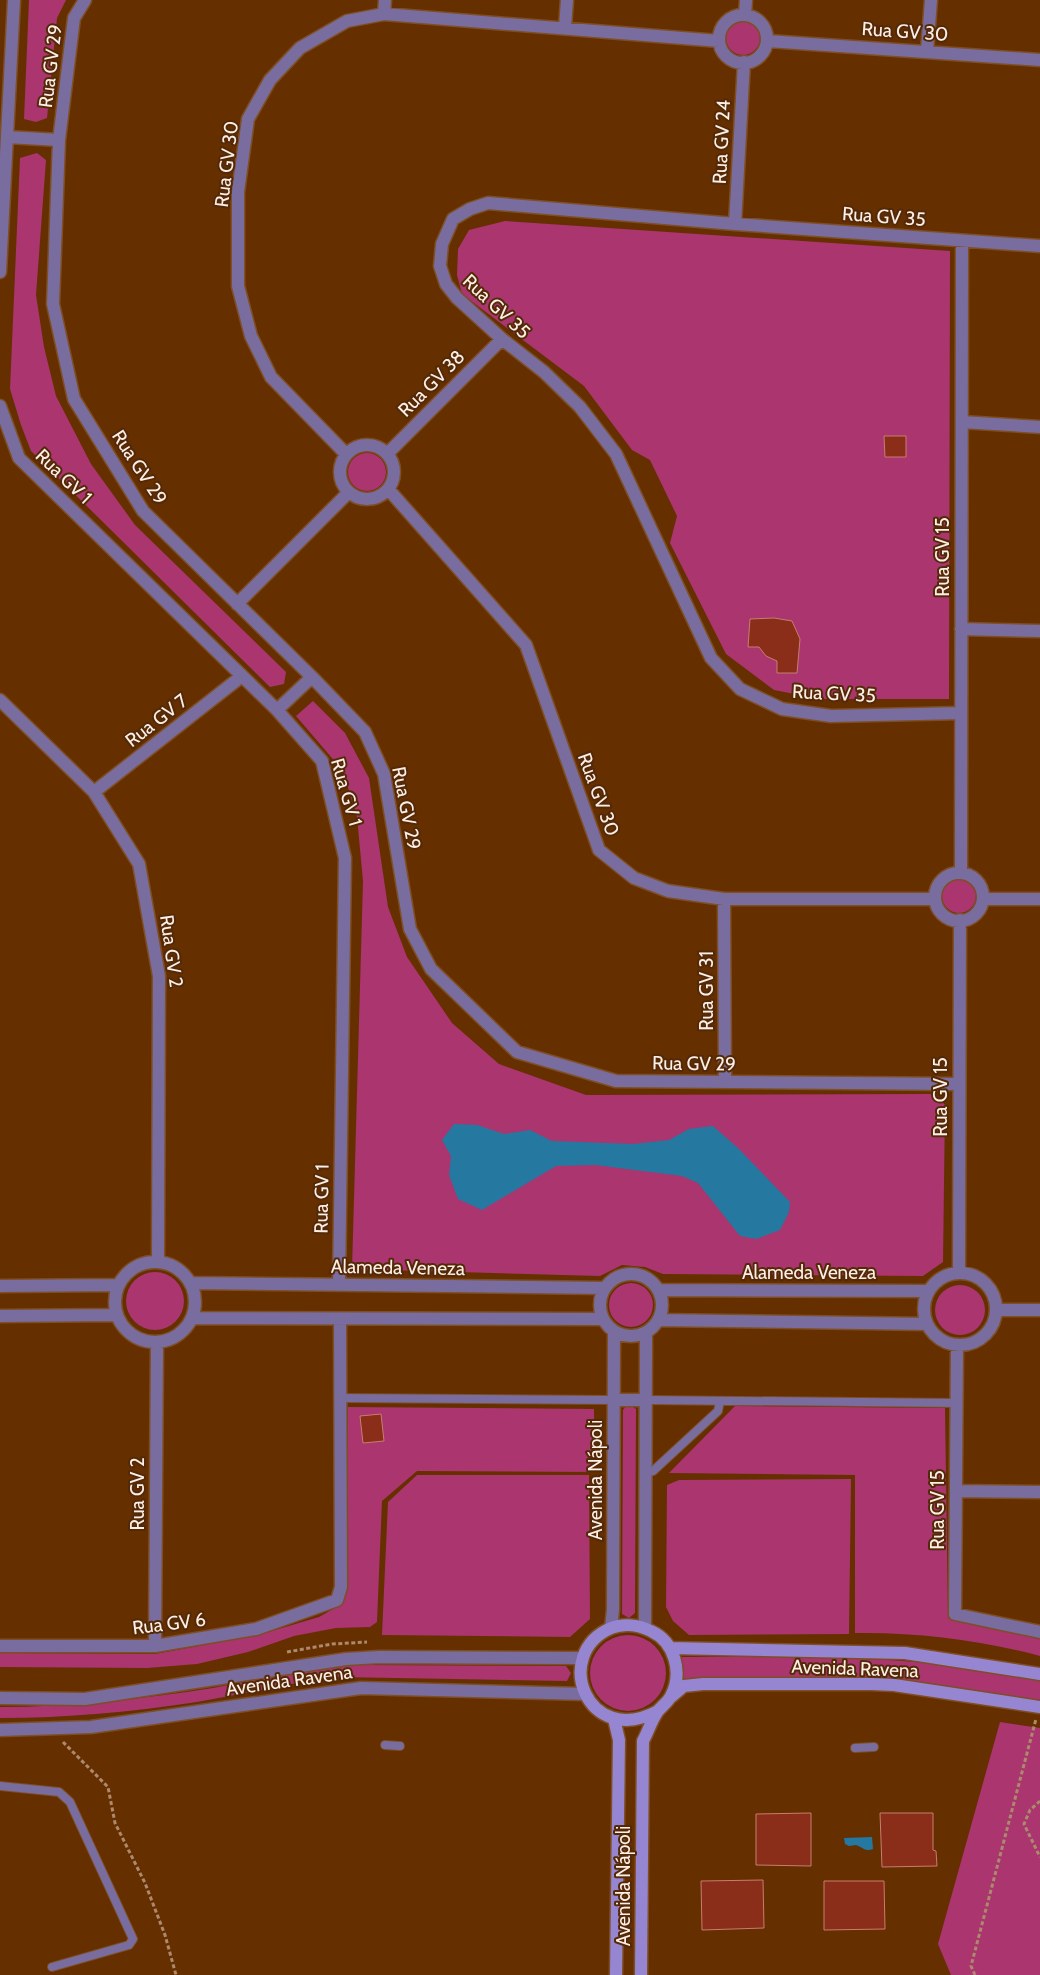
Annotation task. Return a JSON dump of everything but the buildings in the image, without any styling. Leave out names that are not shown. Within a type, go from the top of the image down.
[{"type":"main road","points":[[622,1625],[645,1628],[659,1636],[670,1648],[676,1664],[676,1681],[671,1696],[658,1711],[644,1718],[629,1721],[614,1719],[592,1705],[585,1694],[580,1670],[582,1658],[589,1646],[599,1635],[611,1628],[622,1625]]},
{"type":"main road","name":"Avenida Ravena","points":[[670,1648],[905,1653],[1040,1674]]},
{"type":"main road","name":"Avenida Ravena","points":[[671,1696],[684,1686],[703,1684],[871,1684],[894,1685],[1040,1707]]},
{"type":"main road","name":"Avenida Nápoli","points":[[641,1975],[643,1741],[658,1711]]},
{"type":"main road","name":"Avenida Nápoli","points":[[614,1719],[619,1740],[616,1975]]},
{"type":"street","points":[[0,272],[14,0]]},
{"type":"street","name":"Rua GV 29","points":[[85,0],[74,18],[59,140],[53,304],[74,399],[143,511],[312,677],[365,732],[384,774],[410,929],[431,969],[517,1052],[616,1081],[959,1084]]},
{"type":"street","points":[[384,14],[385,0]]},
{"type":"street","points":[[565,27],[567,0]]},
{"type":"street","points":[[745,15],[746,0]]},
{"type":"street","points":[[927,51],[931,0]]},
{"type":"street","name":"Rua GV 30","points":[[346,454],[272,377],[251,336],[238,286],[238,192],[248,120],[270,80],[300,48],[346,21],[384,14],[565,27],[719,41]]},
{"type":"street","points":[[745,15],[759,21],[764,28],[768,41],[762,54],[751,61],[744,62],[730,58],[724,53],[719,41],[721,29],[725,23],[737,16],[745,15]]},
{"type":"street","name":"Rua GV 30","points":[[768,41],[1040,60]]},
{"type":"street","name":"Rua GV 24","points":[[735,224],[744,62]]},
{"type":"street","points":[[7,137],[59,140]]},
{"type":"street","name":"Rua GV 35","points":[[960,713],[831,716],[782,709],[740,689],[711,658],[616,454],[580,407],[544,372],[502,339],[457,298],[446,284],[440,266],[442,244],[453,219],[470,209],[488,203],[735,224],[1040,246]]},
{"type":"street","name":"Rua GV 15","points":[[961,873],[962,241]]},
{"type":"street","name":"Rua GV 38","points":[[387,454],[502,339]]},
{"type":"street","name":"Rua GV 1","points":[[0,406],[19,458],[277,710],[322,761],[345,858],[339,1284]]},
{"type":"street","points":[[962,422],[1040,427]]},
{"type":"street","points":[[368,445],[378,446],[387,454],[394,467],[394,475],[389,490],[376,498],[368,499],[359,498],[348,492],[339,474],[346,454],[360,446],[368,445]]},
{"type":"street","name":"Rua GV 30","points":[[389,490],[526,645],[599,850],[634,878],[668,891],[724,899],[935,898]]},
{"type":"street","points":[[237,604],[348,492]]},
{"type":"street","points":[[961,629],[1040,631]]},
{"type":"street","name":"Rua GV 7","points":[[94,792],[242,676]]},
{"type":"street","points":[[277,710],[312,677]]},
{"type":"street","name":"Rua GV 2","points":[[0,700],[94,792],[139,864],[159,976],[158,1261]]},
{"type":"street","points":[[961,873],[967,874],[978,881],[983,893],[983,899],[981,906],[973,916],[953,920],[941,912],[935,898],[936,892],[942,880],[961,873]]},
{"type":"street","name":"Rua GV 31","points":[[724,899],[725,1082]]},
{"type":"street","points":[[983,899],[1040,899]]},
{"type":"street","name":"Rua GV 15","points":[[959,1273],[960,920]]},
{"type":"street","points":[[158,1261],[177,1267],[192,1283],[196,1306],[192,1318],[178,1335],[168,1340],[157,1342],[144,1341],[132,1336],[116,1315],[114,1305],[118,1286],[124,1275],[134,1267],[145,1262],[158,1261]]},
{"type":"street","points":[[959,1273],[970,1275],[985,1284],[994,1298],[996,1310],[994,1321],[980,1339],[969,1344],[957,1345],[939,1338],[927,1324],[924,1307],[929,1291],[936,1282],[947,1276],[959,1273]]},
{"type":"street","points":[[636,1274],[646,1277],[658,1290],[662,1300],[662,1310],[658,1320],[646,1332],[630,1336],[614,1332],[603,1319],[599,1309],[600,1298],[604,1288],[618,1276],[636,1274]]},
{"type":"street","name":"Alameda Veneza","points":[[192,1283],[604,1288]]},
{"type":"street","points":[[0,1286],[118,1286]]},
{"type":"street","name":"Alameda Veneza","points":[[658,1290],[929,1291]]},
{"type":"street","points":[[996,1310],[1040,1310]]},
{"type":"street","points":[[0,1316],[116,1315]]},
{"type":"street","points":[[192,1318],[603,1319]]},
{"type":"street","points":[[340,1319],[340,1398]]},
{"type":"street","points":[[658,1320],[927,1324]]},
{"type":"street","name":"Avenida Nápoli","points":[[611,1628],[613,1610],[614,1332]]},
{"type":"street","points":[[645,1628],[646,1332]]},
{"type":"street","name":"Rua GV 2","points":[[155,1646],[157,1342]]},
{"type":"street","name":"Rua GV 15","points":[[957,1345],[955,1614],[1040,1632]]},
{"type":"street","name":"Rua GV 6","points":[[0,1646],[155,1646],[256,1629],[337,1600],[341,1587],[340,1398]]},
{"type":"street","points":[[614,1400],[646,1400]]},
{"type":"street","points":[[956,1491],[1040,1492]]},
{"type":"street","name":"Avenida Ravena","points":[[0,1698],[85,1699],[354,1659],[379,1657],[582,1658]]},
{"type":"street","name":"Avenida Ravena","points":[[0,1730],[91,1727],[361,1688],[585,1694]]},
{"type":"lane","points":[[340,1398],[614,1400]]},
{"type":"lane","points":[[646,1400],[957,1403]]},
{"type":"lane","points":[[645,1473],[653,1471],[718,1411],[720,1401]]},
{"type":"lane","points":[[385,1745],[400,1746]]},
{"type":"lane","points":[[856,1748],[874,1747]]},
{"type":"lane","points":[[0,1786],[59,1792],[70,1802],[133,1939],[129,1945],[52,1967]]},
{"type":"path","points":[[974,1975],[971,1966],[1040,1707]]},
{"type":"path","points":[[60,1739],[108,1787],[115,1822],[145,1882],[165,1935],[176,1975]]},
{"type":"path","points":[[1040,1801],[1030,1810],[1024,1824],[1040,1857]]},
{"type":"shaded area","points":[[29,0],[66,0],[57,18],[47,118],[36,122],[24,119]]},
{"type":"shaded area","points":[[743,21],[755,26],[760,38],[755,50],[743,55],[731,50],[726,38],[731,26]]},
{"type":"shaded area","points":[[37,153],[46,160],[36,295],[44,347],[56,396],[91,464],[135,525],[286,672],[284,684],[270,687],[31,451],[10,389],[20,158]]},
{"type":"shaded area","points":[[505,221],[950,251],[949,699],[820,699],[774,690],[726,654],[670,543],[677,516],[650,460],[632,450],[584,386],[462,294],[457,275],[458,249],[469,230]]},
{"type":"shaded area","points":[[367,453],[381,458],[386,472],[381,486],[367,491],[353,486],[348,472],[353,458]]},
{"type":"shaded area","points":[[313,701],[345,733],[369,778],[388,907],[407,957],[452,1023],[499,1064],[586,1095],[935,1094],[945,1105],[943,1262],[923,1276],[663,1274],[645,1267],[622,1265],[600,1276],[352,1269],[363,881],[357,817],[343,771],[296,716]]},
{"type":"shaded area","points":[[959,879],[971,884],[976,896],[971,908],[959,913],[947,908],[942,896],[947,884]]},
{"type":"shaded area","points":[[155,1272],[166,1274],[179,1285],[184,1301],[182,1312],[171,1325],[155,1330],[144,1328],[131,1317],[126,1301],[128,1290],[139,1277]]},
{"type":"shaded area","points":[[635,1283],[647,1289],[652,1296],[652,1314],[647,1321],[640,1326],[627,1327],[619,1324],[612,1317],[609,1301],[612,1293],[619,1286]]},
{"type":"shaded area","points":[[960,1285],[974,1289],[981,1296],[985,1310],[981,1324],[974,1331],[960,1335],[946,1331],[939,1324],[935,1310],[939,1296],[946,1289]]},
{"type":"shaded area","points":[[630,1405],[636,1409],[635,1613],[629,1618],[622,1614],[623,1410],[626,1406]]},
{"type":"shaded area","points":[[735,1406],[945,1408],[948,1618],[1040,1638],[1040,1656],[948,1638],[902,1634],[855,1633],[855,1475],[669,1473]]},
{"type":"shaded area","points":[[348,1407],[594,1409],[595,1472],[417,1471],[382,1501],[377,1622],[370,1627],[336,1628],[294,1636],[248,1652],[197,1664],[147,1668],[0,1667],[0,1653],[155,1654],[258,1635],[319,1617],[333,1609],[347,1593]]},
{"type":"shaded area","points":[[417,1475],[589,1475],[590,1619],[570,1637],[382,1635],[388,1502]]},
{"type":"shaded area","points":[[851,1479],[849,1634],[689,1635],[673,1621],[666,1607],[667,1485],[679,1480]]},
{"type":"shaded area","points":[[628,1635],[643,1638],[655,1646],[663,1658],[666,1673],[663,1688],[655,1700],[643,1708],[628,1711],[613,1708],[601,1700],[593,1688],[590,1673],[593,1658],[601,1646],[613,1638]]},
{"type":"shaded area","points":[[830,1656],[931,1663],[1040,1681],[1040,1702],[969,1692],[682,1682],[680,1657]]},
{"type":"shaded area","points":[[360,1665],[566,1666],[571,1673],[567,1681],[340,1677],[148,1709],[74,1716],[0,1718],[0,1707],[53,1706],[160,1696],[304,1671]]},
{"type":"shaded area","points":[[1000,1722],[1040,1728],[1040,1975],[951,1975],[938,1944]]},
{"type":"water","points":[[454,1124],[477,1125],[504,1134],[530,1130],[552,1141],[633,1144],[669,1140],[689,1129],[713,1126],[739,1149],[790,1202],[789,1212],[780,1230],[756,1239],[740,1236],[698,1183],[682,1176],[595,1165],[556,1166],[482,1210],[458,1199],[449,1175],[451,1156],[442,1140]]},
{"type":"water","points":[[872,1837],[873,1849],[868,1850],[856,1845],[849,1846],[845,1844],[844,1838]]}]
